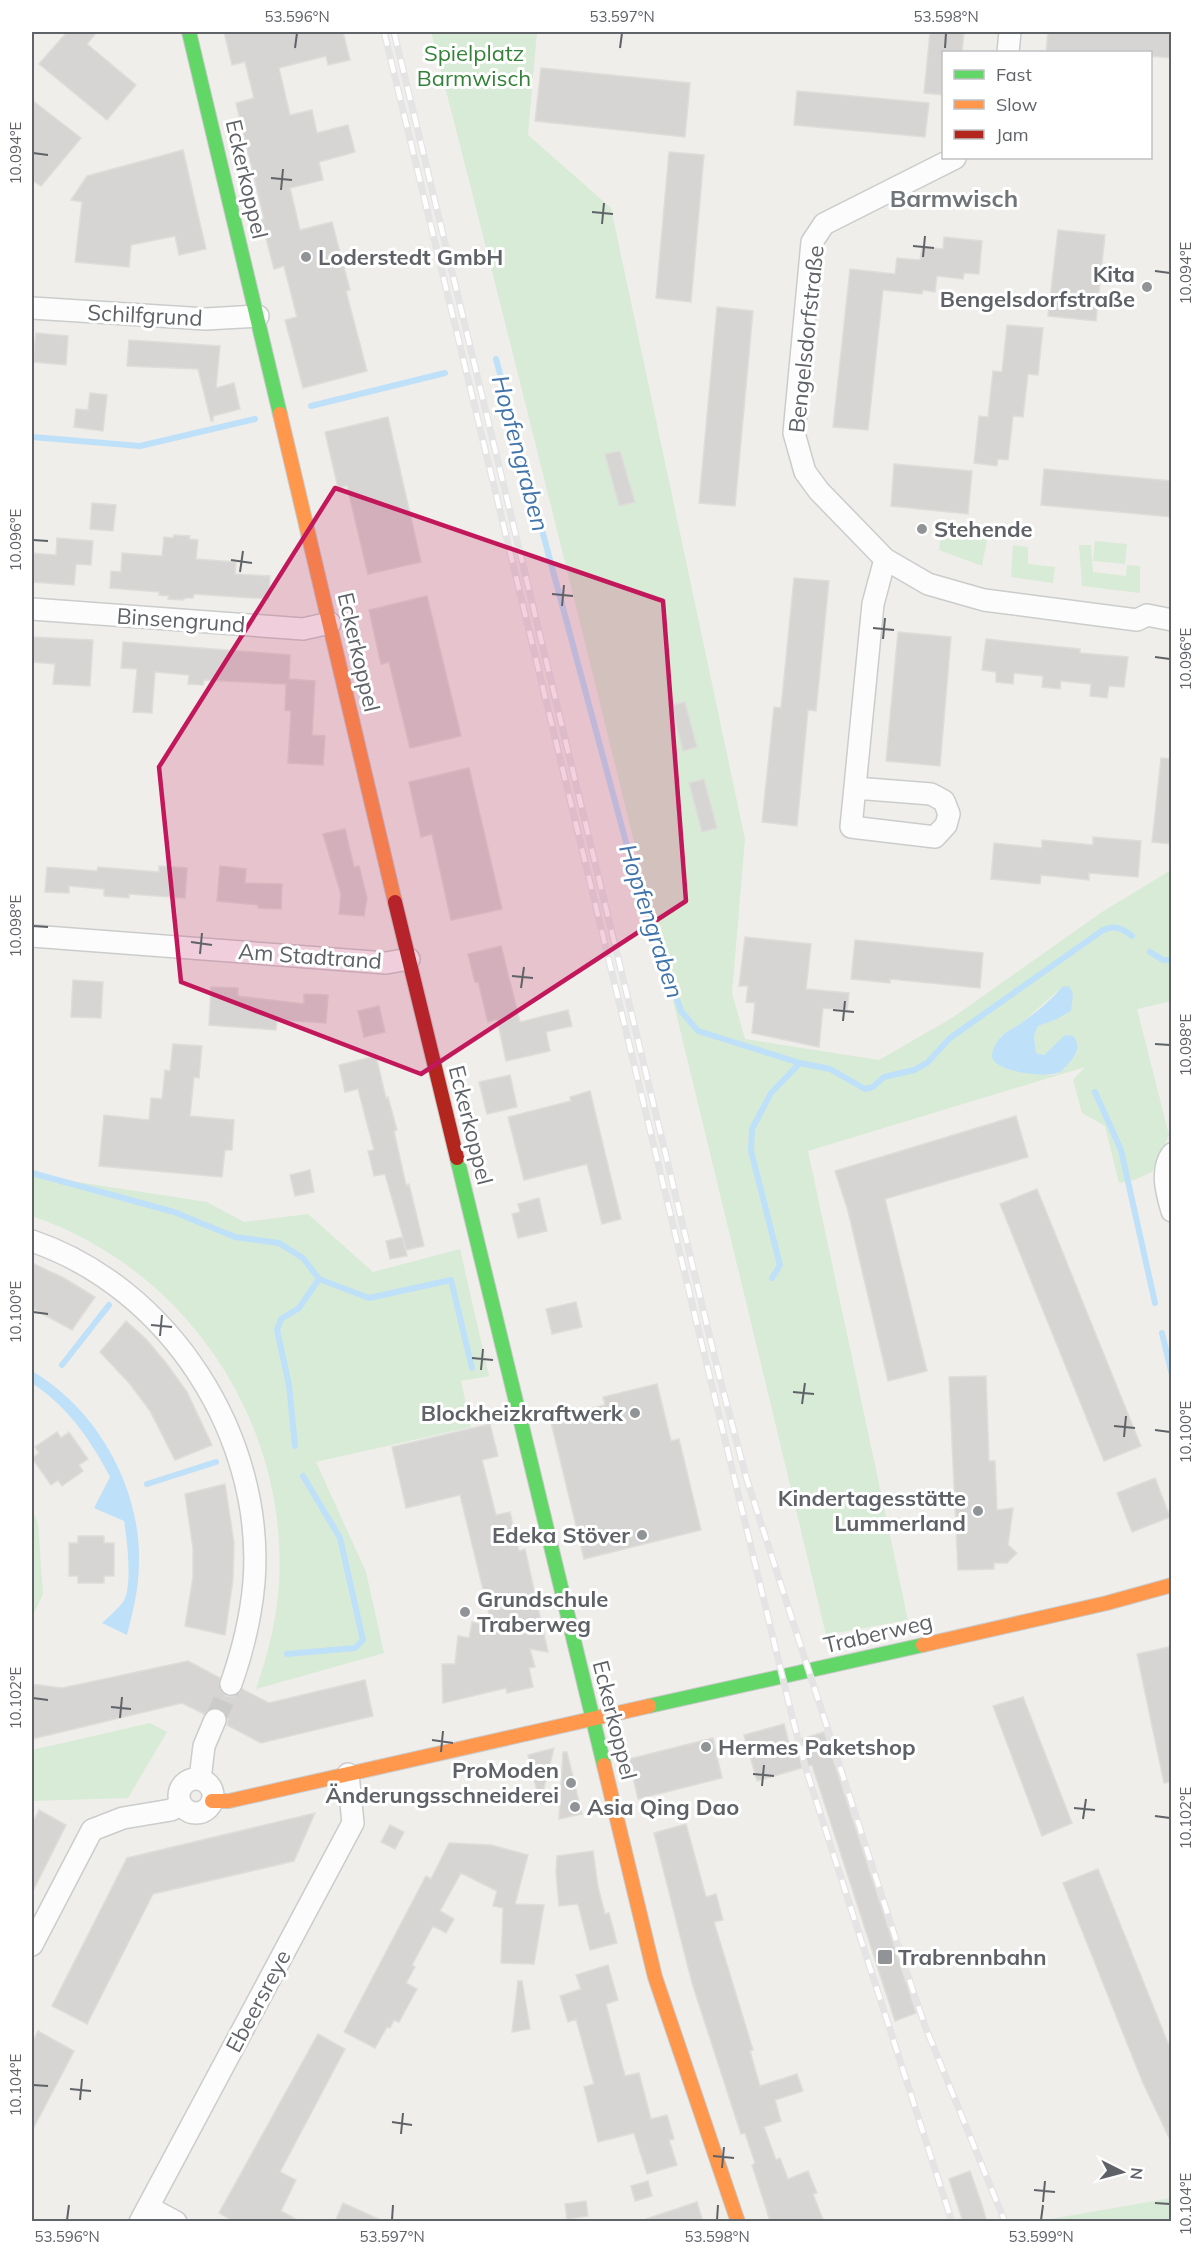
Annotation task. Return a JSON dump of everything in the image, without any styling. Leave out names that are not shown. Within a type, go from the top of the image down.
[{"type":"street","name":"Eckerkoppel","points":[[189,32],[409,959],[655,1977],[738,2222]]},
{"type":"street","points":[[1008,51],[1010,32]]},
{"type":"street","name":"Bengelsdorfstraße","points":[[953,159],[824,224],[812,242],[794,433],[805,472],[819,491],[885,559],[928,584],[984,600],[1137,620],[1147,615],[1172,620]]},
{"type":"street","name":"Schilfgrund","points":[[32,308],[206,319],[258,316]]},
{"type":"street","points":[[855,788],[873,604],[885,559]]},
{"type":"street","name":"Binsengrund","points":[[32,609],[303,629],[330,623]]},
{"type":"street","name":"Am Stadtrand","points":[[32,936],[386,963],[409,959]]},
{"type":"street","points":[[1172,1154],[1168,1160],[1165,1185],[1172,1211]]},
{"type":"street","points":[[32,1241],[74,1260],[135,1301],[183,1352],[220,1411],[234,1443],[244,1476],[251,1511],[254,1545],[254,1581],[250,1616],[243,1651],[231,1684]]},
{"type":"street","name":"Traberweg","points":[[212,1801],[229,1801],[1056,1615],[1172,1585]]},
{"type":"street","points":[[200,1779],[204,1746],[215,1720]]},
{"type":"street","name":"Ebeersreye","points":[[144,2214],[353,1823],[348,1774]]},
{"type":"street","points":[[200,1779],[211,1788],[212,1801],[208,1808],[199,1813],[187,1810],[181,1804],[180,1796],[183,1786],[189,1780],[200,1779]]},
{"type":"street","points":[[32,1945],[92,1830],[123,1818],[171,1809],[181,1804]]},
{"type":"street","points":[[144,2214],[176,2222]]},
{"type":"highlighted area","points":[[335,488],[663,601],[686,901],[421,1074],[181,982],[159,767]]},
{"type":"green space","name":"Spielplatz Barmwisch","points":[[431,32],[537,32],[528,135],[611,208],[745,839],[732,993],[745,1039],[879,1060],[952,1018],[1102,912],[1171,870],[1171,1001],[1137,1009],[1169,1135],[1152,1172],[1134,1180],[1119,1183],[1105,1126],[1082,1113],[1073,1080],[1085,1067],[808,1151],[908,1620],[826,1635],[632,833]],"holes":[[[1062,987],[1055,1020],[1038,1026],[1034,1036],[1036,1053],[1045,1055],[1052,1048],[1078,1051],[1059,1073],[1052,1075],[1036,1069],[1000,1037],[1024,1021]]]},
{"type":"green space","points":[[942,531],[988,535],[982,566],[939,550]]},
{"type":"green space","points":[[1095,541],[1127,544],[1125,564],[1093,561]]},
{"type":"green space","points":[[1013,545],[1028,547],[1028,564],[1055,567],[1053,583],[1011,577]]},
{"type":"green space","points":[[1079,545],[1091,545],[1093,572],[1126,576],[1127,565],[1140,566],[1140,593],[1082,586]]},
{"type":"green space","points":[[32,1175],[207,1202],[244,1222],[308,1214],[373,1272],[460,1249],[489,1376],[461,1381],[471,1427],[316,1462],[366,1572],[384,1653],[256,1689],[268,1650],[276,1609],[279,1582],[277,1522],[266,1464],[245,1409],[216,1358],[180,1312],[136,1272],[87,1240],[32,1216]]},
{"type":"green space","points":[[32,1510],[38,1523],[43,1594],[32,1617]]},
{"type":"green space","points":[[150,1723],[167,1732],[128,1798],[32,1801],[32,1750]]},
{"type":"green space","points":[[1171,2198],[1171,2221],[1039,2221]]},
{"type":"water","points":[[1069,986],[1073,994],[1071,1011],[1038,1026],[1034,1036],[1036,1053],[1044,1055],[1065,1035],[1073,1036],[1077,1050],[1063,1070],[1049,1074],[1026,1073],[1014,1071],[996,1063],[992,1052],[1001,1037],[1039,1009],[1062,987]]},
{"type":"water","points":[[32,1371],[76,1406],[95,1428],[111,1453],[123,1479],[138,1534],[139,1563],[137,1590],[127,1635],[102,1623],[123,1602],[129,1575],[124,1521],[94,1508],[110,1477],[95,1450],[77,1425],[56,1402],[32,1383]]},
{"type":"building","points":[[67,32],[97,32],[87,44],[136,85],[107,120],[39,64]]},
{"type":"building","points":[[224,32],[343,32],[350,60],[328,65],[326,56],[279,68],[290,115],[312,110],[317,133],[348,125],[355,152],[319,162],[323,180],[290,188],[300,230],[332,222],[350,290],[346,291],[367,371],[303,388],[285,320],[297,317],[284,266],[274,269],[236,103],[254,98],[245,62],[232,65]]},
{"type":"building","points":[[930,32],[964,32],[962,51],[942,51],[942,95],[924,93]]},
{"type":"building","points":[[1048,32],[1172,32],[1172,58],[1152,56],[1152,51],[1046,51]]},
{"type":"building","points":[[541,68],[690,83],[685,137],[535,121]]},
{"type":"building","points":[[797,91],[929,103],[925,137],[794,125]]},
{"type":"building","points":[[32,100],[81,138],[41,186],[32,180]]},
{"type":"building","points":[[183,150],[206,249],[179,255],[175,236],[131,245],[129,267],[75,262],[82,202],[71,200],[87,176]]},
{"type":"building","points":[[669,152],[704,155],[691,302],[656,298]]},
{"type":"building","points":[[1058,230],[1105,235],[1096,321],[1048,316]]},
{"type":"building","points":[[944,237],[982,241],[979,274],[964,273],[963,279],[937,276],[935,292],[923,290],[922,294],[883,290],[868,430],[833,427],[850,269],[895,274],[897,258],[920,260],[922,247],[943,249]]},
{"type":"building","points":[[717,307],[753,311],[735,506],[699,503]]},
{"type":"building","points":[[1007,325],[1043,328],[1038,375],[1028,374],[1023,417],[1013,416],[1008,460],[998,459],[997,466],[974,463],[979,416],[988,417],[993,371],[1002,372]]},
{"type":"building","points":[[36,333],[68,336],[66,365],[33,362]]},
{"type":"building","points":[[129,340],[220,346],[216,388],[234,383],[240,409],[213,416],[213,421],[211,421],[198,369],[127,366]]},
{"type":"building","points":[[90,393],[107,395],[103,431],[74,427],[76,409],[88,410]]},
{"type":"building","points":[[388,417],[421,562],[368,574],[347,486],[338,488],[325,432]]},
{"type":"building","points":[[620,451],[635,502],[619,506],[605,454]]},
{"type":"building","points":[[894,464],[972,471],[968,514],[891,506]]},
{"type":"building","points":[[1044,469],[1172,481],[1172,517],[1041,505]]},
{"type":"building","points":[[92,503],[116,505],[113,531],[90,529]]},
{"type":"building","points":[[174,535],[190,536],[189,539],[198,540],[196,559],[236,562],[235,574],[270,576],[269,599],[194,594],[193,598],[184,598],[184,600],[168,599],[169,596],[159,595],[159,592],[110,588],[111,571],[121,572],[122,553],[162,556],[164,537],[173,538]]},
{"type":"building","points":[[57,538],[93,541],[91,565],[76,564],[74,585],[32,582],[32,553],[56,555]]},
{"type":"building","points":[[794,578],[829,581],[816,711],[808,710],[797,826],[762,822],[774,707],[781,708]]},
{"type":"building","points":[[427,596],[461,736],[410,748],[389,662],[381,664],[369,610]]},
{"type":"building","points":[[898,632],[951,637],[940,766],[886,761]]},
{"type":"building","points":[[32,637],[93,640],[90,686],[53,684],[55,664],[32,662]]},
{"type":"building","points":[[986,639],[1080,649],[1080,653],[1128,657],[1124,687],[1109,686],[1107,698],[1090,696],[1091,684],[1061,681],[1060,689],[1042,687],[1043,676],[1014,673],[1013,684],[996,682],[996,672],[982,670]]},
{"type":"building","points":[[123,642],[290,655],[289,679],[315,681],[312,735],[325,736],[323,765],[288,763],[291,711],[285,710],[286,684],[204,680],[203,685],[188,684],[189,675],[155,672],[152,713],[133,712],[137,669],[121,668]]},
{"type":"building","points":[[685,702],[697,747],[683,751],[671,705]]},
{"type":"building","points":[[1161,758],[1172,759],[1172,844],[1152,842]]},
{"type":"building","points":[[469,768],[502,909],[451,920],[432,834],[421,837],[409,782]]},
{"type":"building","points":[[704,779],[717,828],[702,832],[689,783]]},
{"type":"building","points":[[345,829],[354,867],[359,866],[367,898],[364,916],[339,914],[341,894],[323,834]]},
{"type":"building","points":[[1093,837],[1141,841],[1138,877],[1089,873],[1089,880],[1041,875],[1040,884],[991,879],[994,843],[1042,848],[1042,840],[1093,845]]},
{"type":"building","points":[[159,866],[187,868],[185,898],[129,894],[129,898],[104,896],[104,889],[69,886],[69,893],[45,892],[47,867],[97,871],[98,867],[159,872]]},
{"type":"building","points":[[220,866],[246,869],[245,883],[282,884],[281,909],[258,908],[258,905],[217,901]]},
{"type":"building","points":[[745,937],[811,944],[806,989],[849,993],[847,1010],[823,1008],[819,1047],[752,1033],[755,1003],[746,1002],[748,986],[739,986]]},
{"type":"building","points":[[855,940],[983,953],[980,988],[890,979],[890,983],[851,979]]},
{"type":"building","points":[[501,946],[520,1022],[568,1010],[572,1026],[546,1032],[550,1051],[506,1061],[497,1019],[488,1022],[478,981],[475,982],[468,954]]},
{"type":"building","points":[[73,980],[103,982],[101,1018],[71,1017]]},
{"type":"building","points":[[211,987],[238,988],[238,996],[304,1004],[304,994],[328,995],[326,1023],[277,1020],[276,1030],[209,1025]]},
{"type":"building","points":[[379,1006],[385,1032],[364,1037],[358,1011]]},
{"type":"building","points":[[173,1044],[202,1046],[199,1078],[194,1077],[190,1116],[234,1120],[232,1150],[225,1150],[222,1177],[99,1166],[104,1115],[149,1120],[151,1098],[162,1099],[165,1070],[170,1071]]},
{"type":"building","points":[[376,1056],[386,1098],[388,1097],[397,1130],[394,1131],[406,1185],[409,1184],[424,1246],[406,1250],[403,1238],[407,1256],[390,1259],[386,1241],[403,1237],[385,1174],[374,1176],[368,1151],[374,1150],[358,1089],[345,1092],[339,1065]]},
{"type":"building","points":[[510,1075],[517,1107],[487,1114],[479,1082]]},
{"type":"building","points":[[590,1091],[621,1219],[602,1224],[587,1164],[524,1180],[508,1117],[571,1101],[570,1097]]},
{"type":"building","points":[[1016,1116],[1028,1157],[885,1199],[927,1371],[888,1381],[848,1211],[835,1171]]},
{"type":"building","points":[[310,1170],[314,1192],[295,1196],[290,1175]]},
{"type":"building","points":[[1037,1189],[1141,1446],[1104,1461],[1000,1204]]},
{"type":"building","points":[[539,1198],[547,1231],[518,1238],[512,1214],[520,1212],[518,1204]]},
{"type":"building","points":[[32,1263],[64,1278],[95,1297],[72,1330],[32,1308]]},
{"type":"building","points":[[576,1302],[582,1327],[552,1334],[546,1309]]},
{"type":"building","points":[[126,1321],[146,1339],[187,1392],[212,1445],[175,1460],[150,1411],[130,1384],[100,1352]]},
{"type":"building","points":[[986,1376],[989,1461],[995,1461],[997,1510],[1013,1508],[1008,1545],[1017,1553],[1007,1563],[994,1563],[994,1569],[958,1570],[949,1377]]},
{"type":"building","points":[[657,1384],[671,1441],[679,1439],[701,1530],[584,1559],[550,1418],[605,1405],[603,1397]]},
{"type":"building","points":[[490,1424],[498,1456],[482,1460],[496,1515],[510,1512],[519,1551],[525,1549],[548,1652],[530,1649],[535,1667],[529,1668],[533,1687],[507,1693],[506,1688],[443,1703],[442,1664],[455,1664],[458,1636],[469,1638],[472,1622],[492,1626],[460,1495],[406,1508],[392,1447]]},
{"type":"building","points":[[57,1432],[61,1438],[69,1432],[88,1459],[79,1465],[83,1471],[62,1486],[58,1480],[51,1485],[32,1458],[39,1453],[35,1447]]},
{"type":"building","points":[[1155,1478],[1170,1517],[1132,1532],[1117,1493]]},
{"type":"building","points":[[225,1484],[234,1543],[233,1579],[225,1635],[185,1626],[193,1577],[193,1548],[185,1494]]},
{"type":"building","points":[[78,1536],[104,1536],[104,1543],[114,1543],[114,1576],[104,1576],[104,1583],[78,1583],[78,1576],[69,1576],[69,1543],[78,1543]]},
{"type":"building","points":[[1169,1647],[1172,1659],[1172,1782],[1164,1783],[1137,1654]]},
{"type":"building","points":[[188,1661],[220,1678],[219,1687],[226,1696],[234,1696],[242,1689],[269,1703],[365,1680],[373,1716],[261,1743],[227,1725],[228,1718],[220,1709],[213,1707],[204,1714],[182,1703],[32,1739],[32,1684],[62,1688]]},
{"type":"building","points":[[1023,1697],[1072,1823],[1042,1836],[993,1706]]},
{"type":"building","points":[[784,1724],[789,1743],[824,1732],[916,2013],[895,2021],[812,1765],[757,1781],[744,1735]]},
{"type":"building","points":[[713,1738],[722,1778],[638,1799],[629,1759]]},
{"type":"building","points":[[554,1748],[540,1804],[528,1755]]},
{"type":"building","points":[[563,1752],[567,1752],[582,1814],[559,1819]]},
{"type":"building","points":[[39,1810],[66,1825],[32,1893],[32,1824]]},
{"type":"building","points":[[315,1813],[294,1861],[153,1894],[87,2024],[52,2006],[127,1858]]},
{"type":"building","points":[[686,1824],[706,1897],[716,1894],[723,1920],[714,1922],[753,2050],[750,2051],[760,2086],[797,2074],[803,2091],[775,2100],[781,2121],[764,2127],[776,2160],[780,2158],[788,2179],[808,2171],[817,2193],[813,2194],[824,2222],[770,2222],[752,2165],[755,2163],[745,2133],[741,2134],[692,1983],[654,1833]]},
{"type":"building","points":[[390,1825],[404,1832],[395,1849],[381,1842]]},
{"type":"building","points":[[449,1843],[491,1845],[528,1855],[515,1904],[544,1905],[534,1964],[501,1963],[503,1908],[493,1906],[497,1891],[461,1873],[440,1911],[454,1919],[446,1933],[433,1926],[412,1965],[415,1967],[406,1983],[417,1989],[399,2022],[394,2020],[390,2028],[387,2027],[375,2048],[344,2032],[426,1876],[431,1879]]},
{"type":"building","points":[[593,1851],[598,1887],[605,1914],[609,1913],[617,1943],[590,1950],[578,1904],[559,1906],[556,1872],[557,1856]]},
{"type":"building","points":[[1098,1869],[1172,2053],[1172,2144],[1143,2083],[1063,1883]]},
{"type":"building","points":[[608,1965],[618,2000],[606,2004],[625,2076],[639,2073],[651,2119],[667,2115],[674,2139],[669,2140],[677,2165],[647,2174],[634,2133],[598,2142],[584,2087],[594,2084],[576,2019],[568,2022],[560,1996],[581,1989],[576,1975]]},
{"type":"building","points":[[518,1981],[522,1981],[530,2029],[512,2032]]},
{"type":"building","points":[[38,2031],[74,2051],[32,2131],[32,2043]]},
{"type":"building","points":[[318,2034],[345,2049],[280,2172],[296,2180],[281,2211],[301,2222],[235,2222],[219,2213]]},
{"type":"building","points":[[970,2171],[987,2222],[963,2222],[949,2179]]},
{"type":"building","points":[[648,2181],[652,2196],[635,2201],[631,2186]]},
{"type":"building","points":[[586,2201],[588,2216],[567,2219],[565,2204]]},
{"type":"building","points":[[697,2202],[703,2222],[647,2222],[646,2219]]},
{"type":"building","points":[[343,2203],[385,2222],[335,2222]]},
{"type":"waterway","name":"Hopfengraben","points":[[496,359],[634,872],[681,1011],[698,1031],[800,1063],[830,1069],[865,1089],[873,1087],[884,1077],[914,1070],[927,1063],[950,1038],[1103,930],[1118,928],[1132,936]]},
{"type":"waterway","name":"Hopfengraben","points":[[311,406],[445,373]]},
{"type":"waterway","name":"Hopfengraben","points":[[32,437],[140,446],[255,419]]},
{"type":"waterway","name":"Hopfengraben","points":[[1150,952],[1163,960],[1172,960]]},
{"type":"waterway","points":[[772,1278],[780,1265],[751,1151],[752,1129],[771,1093],[800,1063]]},
{"type":"waterway","points":[[1095,1092],[1121,1150],[1155,1303]]},
{"type":"waterway","points":[[32,1173],[174,1212],[235,1237],[279,1243],[303,1258],[319,1279],[369,1298],[451,1280],[472,1368]]},
{"type":"waterway","points":[[295,1446],[289,1385],[277,1330],[281,1319],[299,1308],[319,1279]]},
{"type":"waterway","points":[[62,1365],[109,1305]]},
{"type":"waterway","points":[[1162,1333],[1172,1375]]},
{"type":"waterway","points":[[147,1484],[216,1462]]},
{"type":"waterway","points":[[287,1654],[355,1648],[363,1640],[340,1538],[303,1476]]},
{"type":"tunnel","points":[[215,1720],[231,1684]]},
{"type":"railway","points":[[384,32],[805,1766],[952,2222]]},
{"type":"railway","points":[[394,32],[720,1379],[747,1480],[925,2026],[1005,2222]]},
{"type":"traffic: fast","points":[[189,32],[280,414]]},
{"type":"traffic: fast","points":[[457,1158],[604,1765]]},
{"type":"traffic: fast","points":[[649,1706],[923,1645]]},
{"type":"traffic: slow","points":[[280,414],[395,902]]},
{"type":"traffic: slow","points":[[923,1645],[1107,1603],[1172,1585]]},
{"type":"traffic: slow","points":[[212,1801],[229,1801],[649,1706]]},
{"type":"traffic: slow","points":[[604,1765],[655,1977],[738,2222]]},
{"type":"traffic: jam","points":[[395,902],[457,1158]]},
{"type":"place","name":"Loderstedt GmbH","points":[[306,257]]},
{"type":"place","name":"Kita Bengelsdorfstraße","points":[[1147,287]]},
{"type":"place","name":"Stehende","points":[[922,529]]},
{"type":"place","name":"Blockheizkraftwerk","points":[[635,1413]]},
{"type":"place","name":"Kindertagesstätte Lummerland","points":[[978,1511]]},
{"type":"place","name":"Edeka Stöver","points":[[642,1535]]},
{"type":"place","name":"Grundschule Traberweg","points":[[465,1612]]},
{"type":"place","name":"Hermes Paketshop","points":[[706,1747]]},
{"type":"place","name":"ProModen Änderungsschneiderei","points":[[571,1783]]},
{"type":"place","name":"Asia Qing Dao","points":[[575,1807]]},
{"type":"place","name":"Trabrennbahn","points":[[885,1957]]},
{"type":"district","name":"Barmwisch","points":[[954,198]]}]
